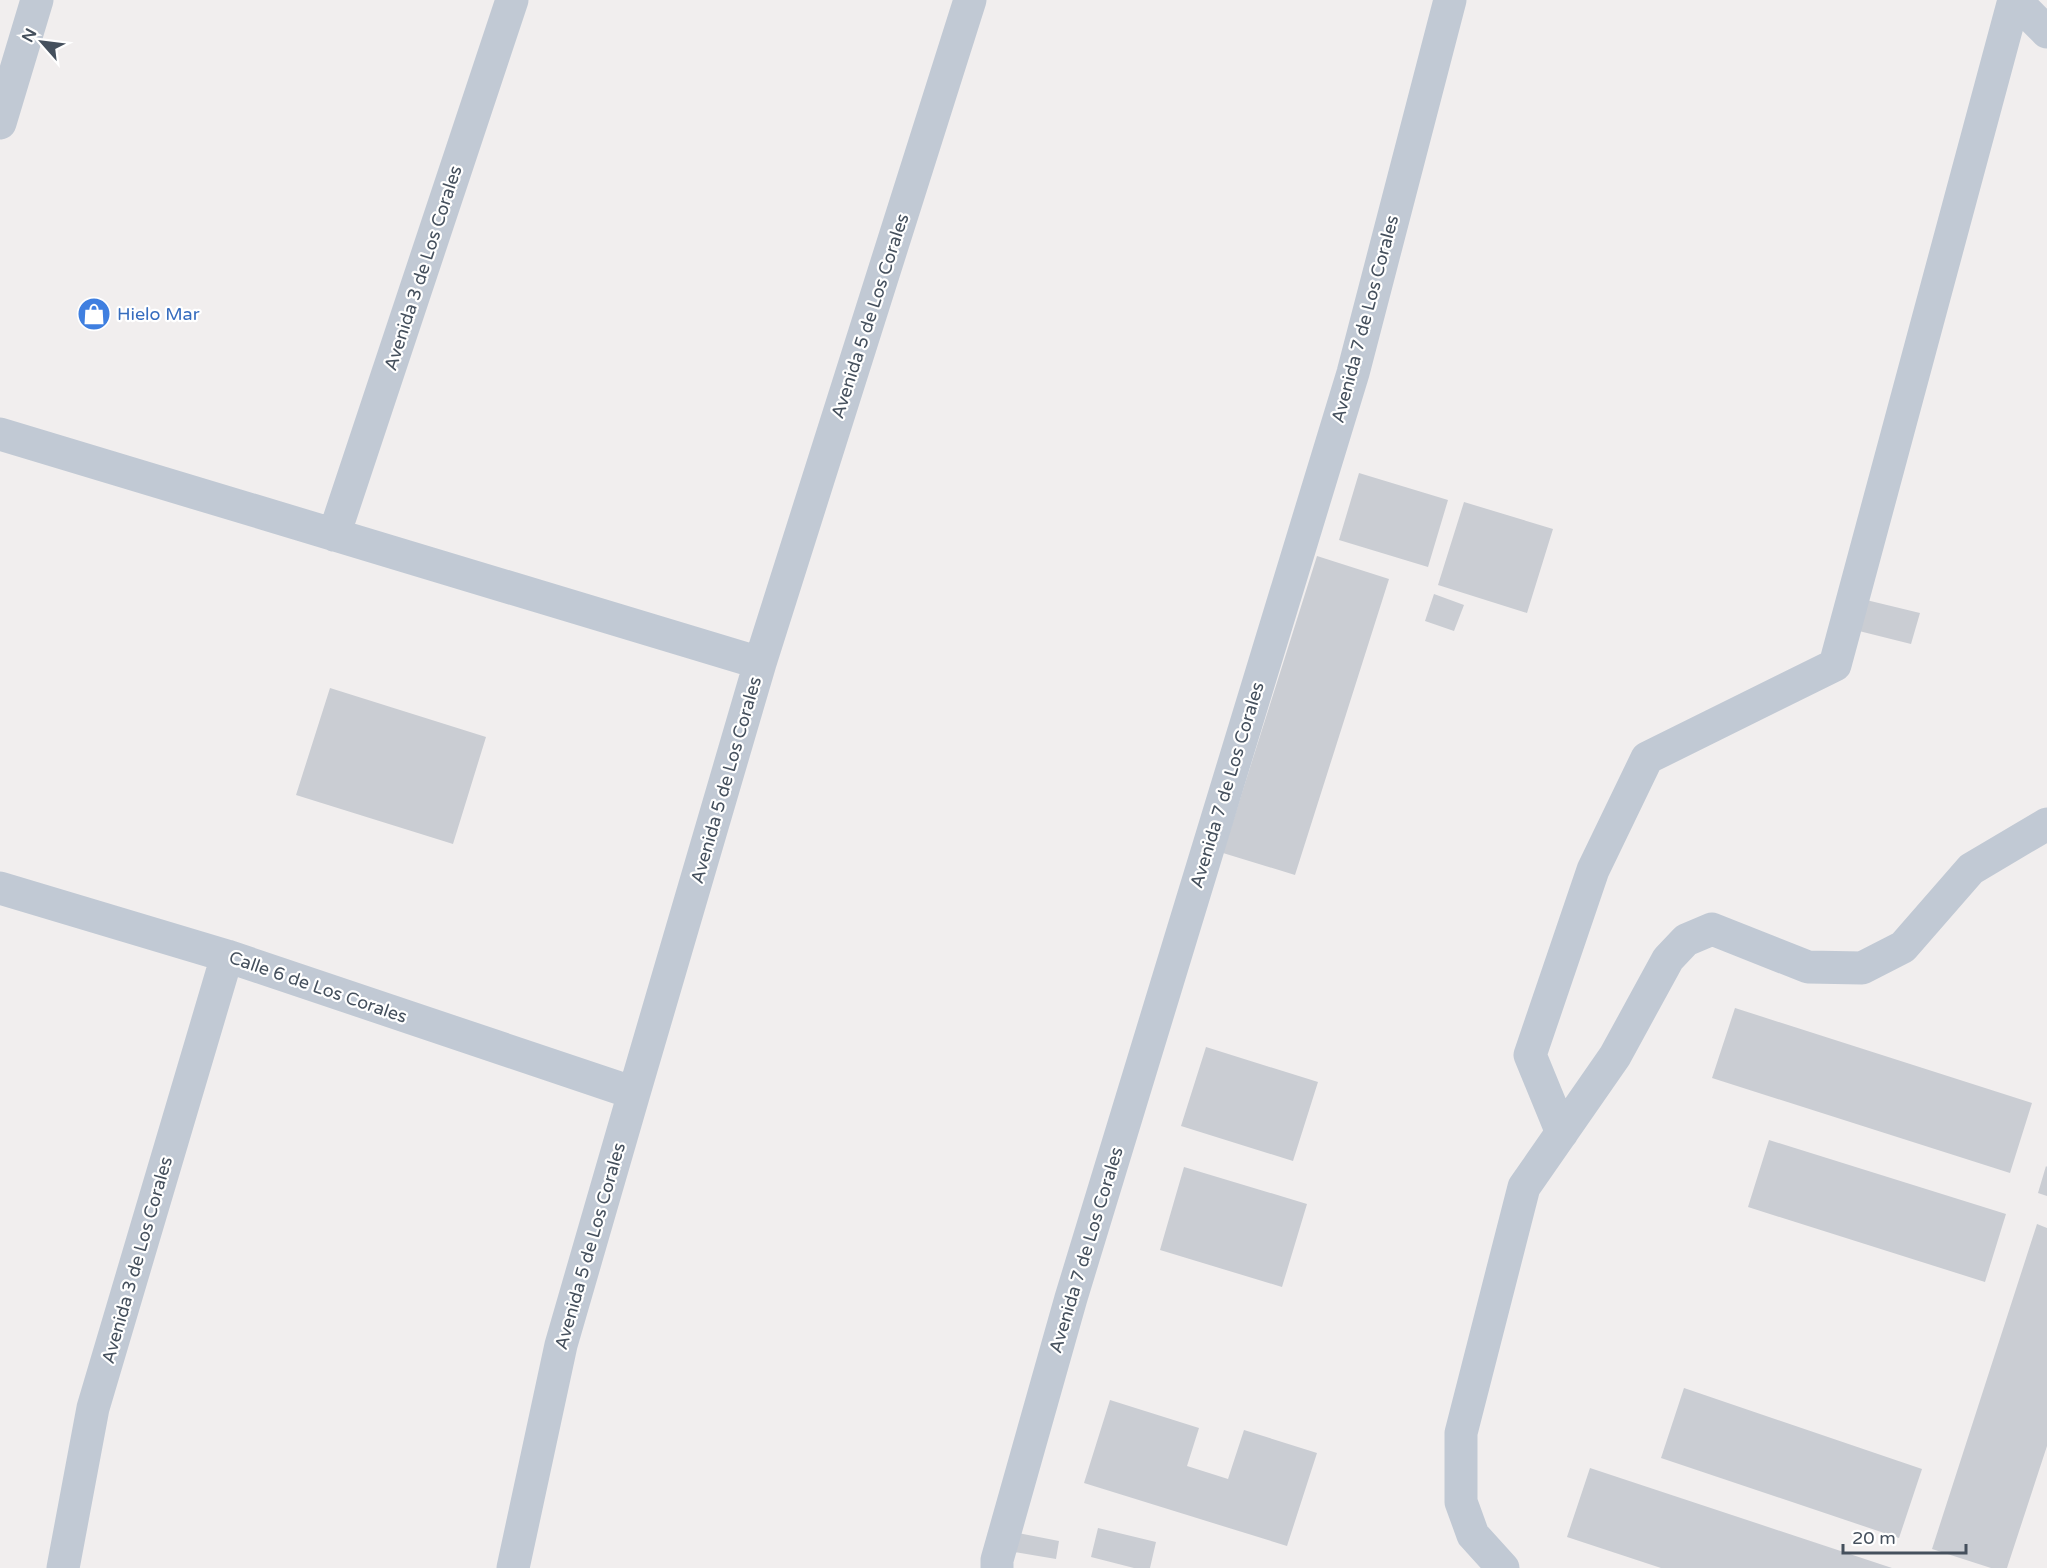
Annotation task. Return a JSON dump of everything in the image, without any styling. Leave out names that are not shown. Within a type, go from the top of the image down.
[{"type":"street","points":[[0,123],[37,0]]},
{"type":"street","name":"Avenida 3 de Los Corales","points":[[334,535],[512,0]]},
{"type":"street","name":"Avenida 5 de Los Corales","points":[[513,1568],[561,1345],[634,1093],[760,663],[970,0]]},
{"type":"street","name":"Avenida 7 de Los Corales","points":[[997,1568],[997,1560],[1071,1298],[1353,373],[1450,0]]},
{"type":"street","points":[[1562,1133],[1530,1054],[1593,870],[1647,758],[1835,665],[2015,0],[2047,32]]},
{"type":"street","points":[[0,434],[760,663]]},
{"type":"street","points":[[1503,1568],[1473,1535],[1461,1502],[1461,1432],[1524,1187],[1615,1056],[1668,958],[1686,940],[1712,929],[1808,967],[1862,968],[1903,947],[1971,869],[2047,824]]},
{"type":"street","name":"Calle 6 de Los Corales","points":[[0,888],[227,956],[634,1093]]},
{"type":"street","name":"Avenida 3 de Los Corales","points":[[63,1568],[93,1408],[227,956]]},
{"type":"building","points":[[1359,473],[1448,500],[1428,567],[1339,540]]},
{"type":"building","points":[[1464,502],[1553,529],[1527,613],[1438,585]]},
{"type":"building","points":[[1317,556],[1389,579],[1295,875],[1223,853]]},
{"type":"building","points":[[1434,594],[1464,605],[1454,631],[1425,621]]},
{"type":"building","points":[[1858,598],[1920,613],[1911,644],[1851,629]]},
{"type":"building","points":[[330,688],[486,737],[453,844],[296,795]]},
{"type":"building","points":[[1735,1008],[2032,1103],[2010,1173],[1712,1078]]},
{"type":"building","points":[[1206,1047],[1318,1082],[1293,1161],[1181,1126]]},
{"type":"building","points":[[1769,1140],[2006,1214],[1985,1282],[1748,1207]]},
{"type":"building","points":[[1184,1167],[1307,1204],[1282,1287],[1160,1250]]},
{"type":"building","points":[[2047,1167],[2047,1196],[2038,1193]]},
{"type":"building","points":[[2037,1224],[2047,1228],[2047,1446],[2007,1568],[1991,1568],[1932,1549]]},
{"type":"building","points":[[1684,1388],[1922,1469],[1899,1538],[1661,1458]]},
{"type":"building","points":[[1110,1400],[1199,1428],[1187,1466],[1228,1479],[1244,1430],[1317,1453],[1287,1546],[1084,1483]]},
{"type":"building","points":[[1590,1468],[1892,1568],[1661,1568],[1567,1537]]},
{"type":"building","points":[[1098,1528],[1156,1542],[1150,1568],[1134,1568],[1091,1557]]},
{"type":"building","points":[[1018,1533],[1059,1541],[1056,1559],[1014,1552]]},
{"type":"place","name":"Hielo Mar","points":[[94,314]]}]
